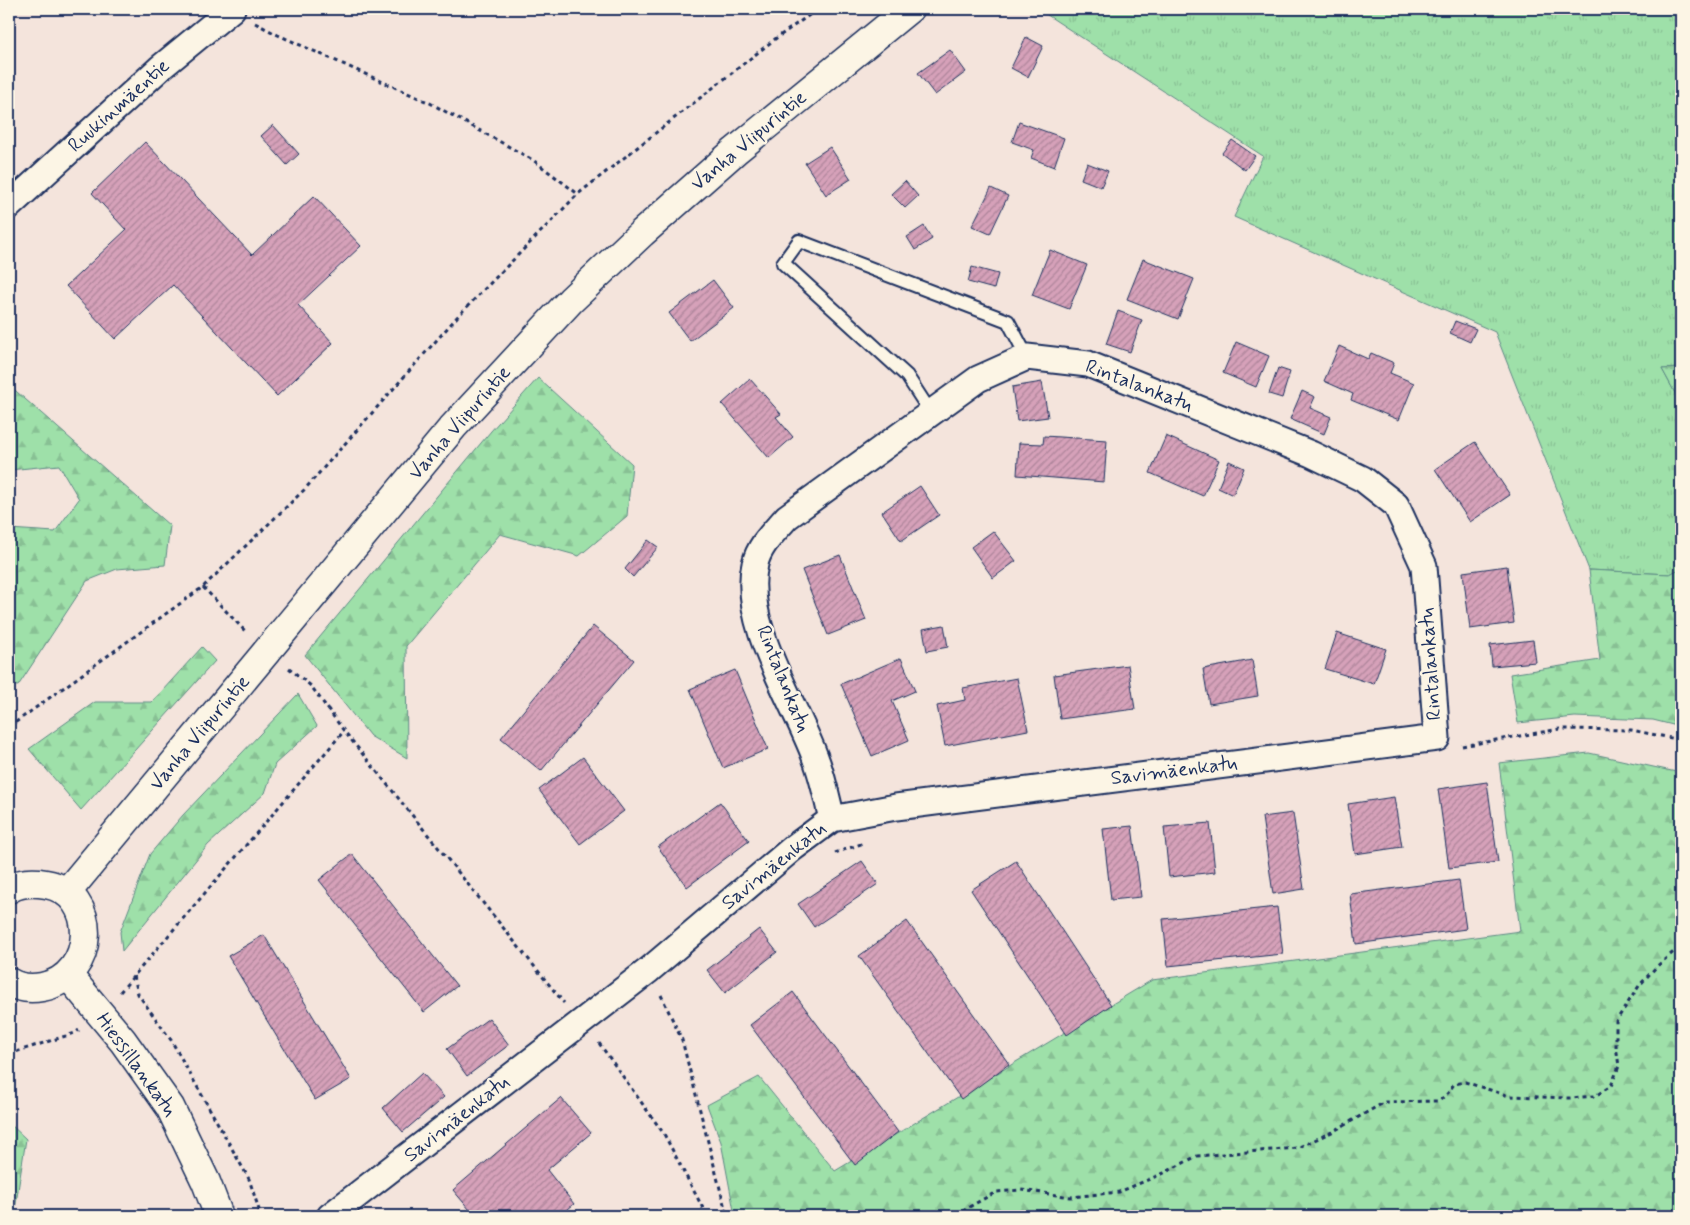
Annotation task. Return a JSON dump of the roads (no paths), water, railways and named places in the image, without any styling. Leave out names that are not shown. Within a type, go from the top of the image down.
[{"type":"street","name":"Ruukinmäentie","points":[[9,206],[160,68],[232,9]]},
{"type":"street","name":"Vanha Viipurintie","points":[[67,892],[453,427],[571,300],[642,233],[735,151],[909,9]]},
{"type":"street","name":"Rintalankatu","points":[[832,819],[816,757],[763,637],[752,593],[755,563],[767,538],[787,517],[978,379],[1027,357],[1088,364],[1310,454],[1363,479],[1396,505],[1424,566],[1445,742]]},
{"type":"street","name":"Savimäenkatu","points":[[330,1216],[648,970],[793,848],[832,819],[896,807],[1445,742]]},
{"type":"street","points":[[9,889],[13,886],[31,882],[49,885],[67,892],[78,907],[85,924],[85,943],[79,961],[68,975],[52,985],[33,988],[14,985],[9,982]]},
{"type":"street","name":"Hiessillankatu","points":[[68,975],[123,1041],[170,1106],[206,1182],[219,1216]]},
{"type":"lane","points":[[931,413],[907,376],[783,263],[799,241],[1008,322],[1027,357]]}]
